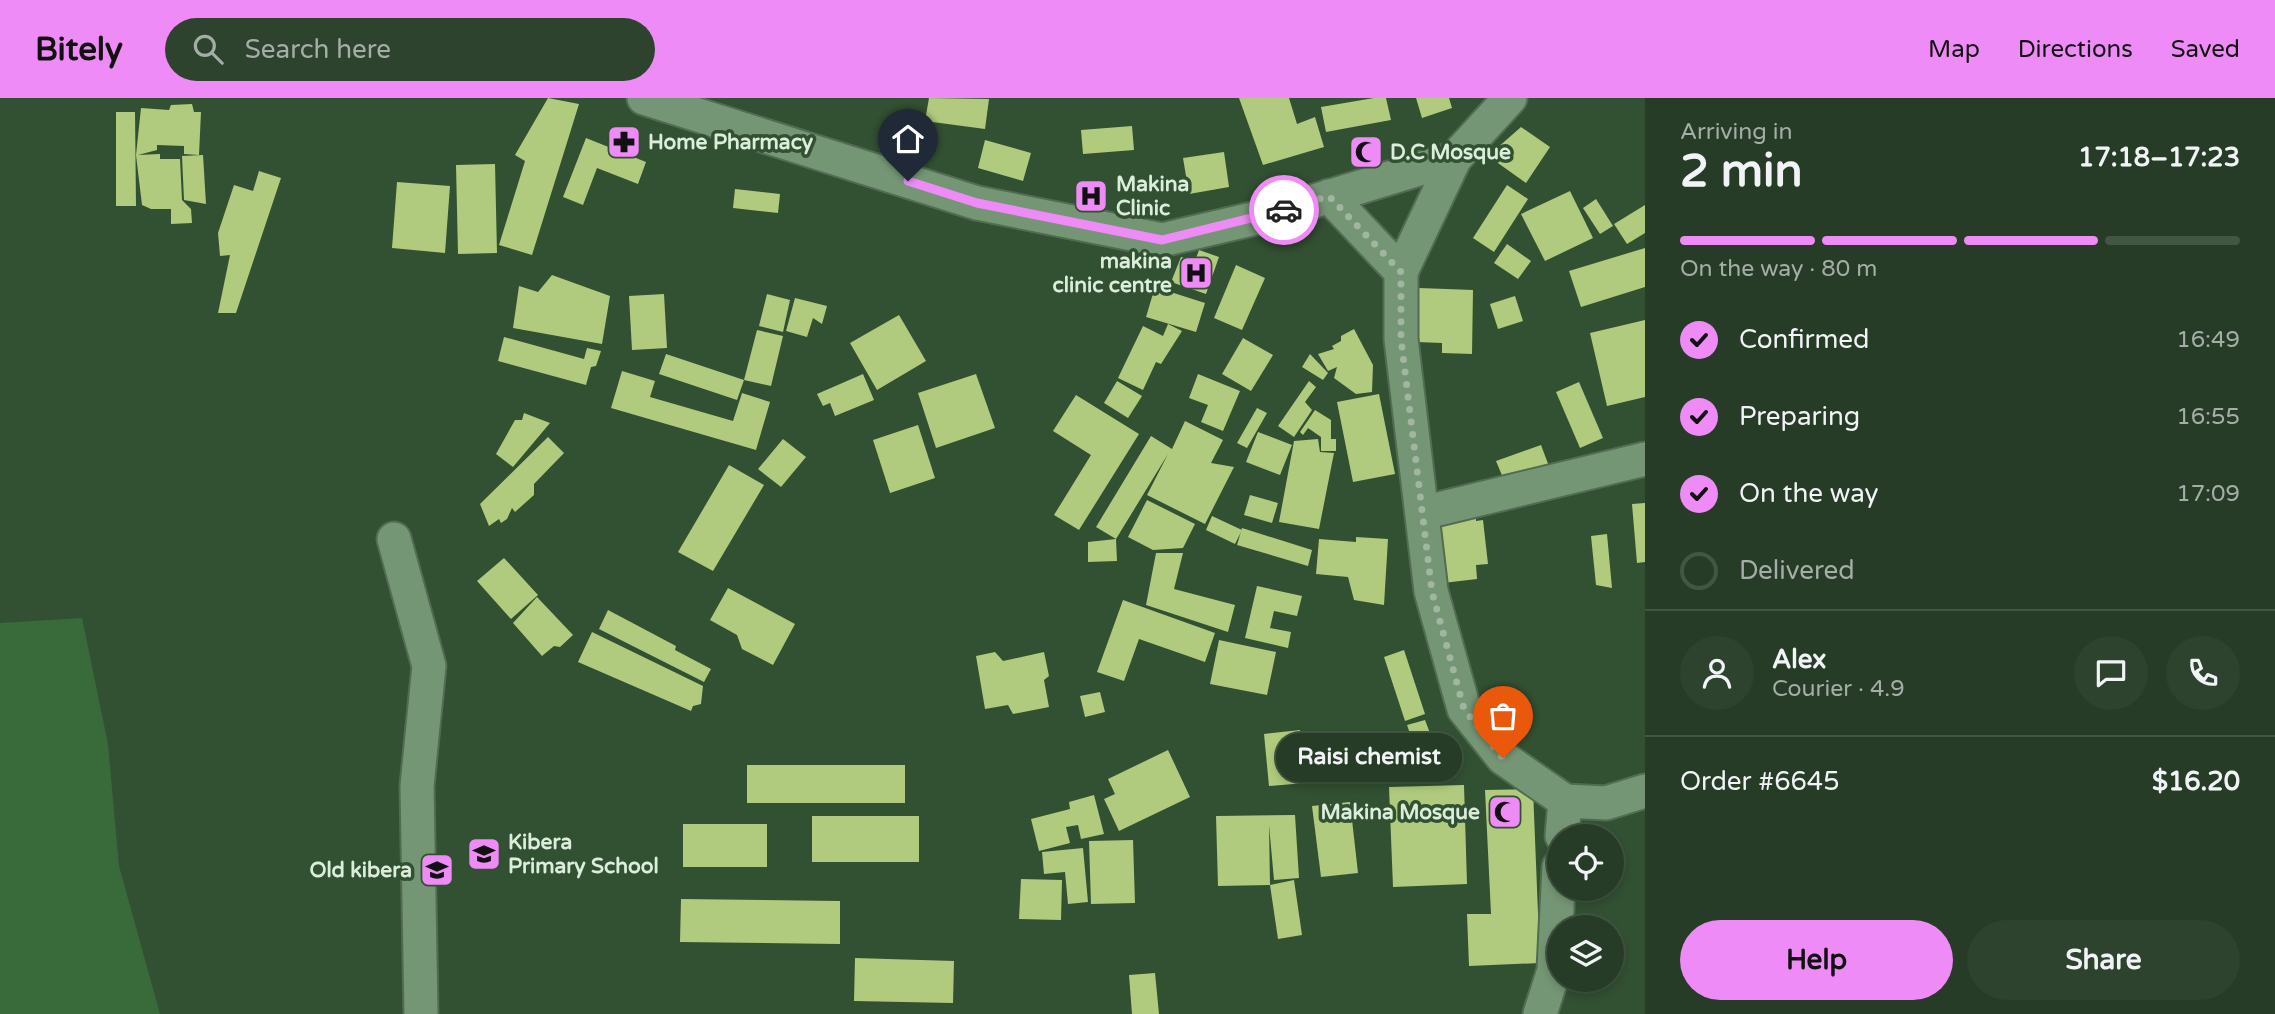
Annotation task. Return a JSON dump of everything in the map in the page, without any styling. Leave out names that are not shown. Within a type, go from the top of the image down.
[{"type":"street","points":[[644,98],[977,203],[1162,240],[1265,216],[1455,158]]},
{"type":"street","points":[[1510,98],[1455,158],[1401,272],[1401,339],[1432,592],[1464,709],[1503,758],[1565,801],[1606,803],[1645,791]]},
{"type":"street","points":[[1329,196],[1401,272]]},
{"type":"street","points":[[1422,513],[1645,459]]},
{"type":"street","points":[[394,539],[429,666],[416,786],[421,1014]]},
{"type":"street","points":[[1563,824],[1565,801]]},
{"type":"street","points":[[1539,1014],[1554,970],[1557,901]]},
{"type":"green space","points":[[82,618],[108,744],[119,866],[160,1014],[0,1014],[0,623]]},
{"type":"building","points":[[548,98],[579,104],[532,255],[499,245],[525,161],[515,155]]},
{"type":"building","points":[[929,98],[989,99],[985,129],[925,121]]},
{"type":"building","points":[[1239,98],[1289,98],[1297,124],[1315,117],[1324,147],[1263,165]]},
{"type":"building","points":[[1386,98],[1391,120],[1326,132],[1321,107]]},
{"type":"building","points":[[1416,98],[1449,98],[1452,108],[1422,118]]},
{"type":"building","points":[[192,104],[194,112],[201,112],[199,155],[184,154],[184,146],[157,145],[157,150],[138,155],[160,154],[160,159],[180,159],[182,200],[191,209],[192,223],[171,224],[171,209],[151,209],[142,205],[136,155],[141,108],[169,110],[171,105]]},
{"type":"building","points":[[116,112],[135,112],[136,206],[116,206]]},
{"type":"building","points":[[1132,126],[1134,150],[1083,154],[1081,130]]},
{"type":"building","points":[[1521,127],[1550,147],[1526,183],[1488,156]]},
{"type":"building","points":[[586,138],[646,162],[638,184],[597,168],[583,205],[563,197]]},
{"type":"building","points":[[985,140],[1031,153],[1023,181],[978,168]]},
{"type":"building","points":[[1224,152],[1229,187],[1189,194],[1183,158]]},
{"type":"building","points":[[203,155],[206,204],[184,200],[182,156]]},
{"type":"building","points":[[495,164],[497,253],[458,254],[456,165]]},
{"type":"building","points":[[259,171],[281,178],[236,313],[218,313],[230,255],[220,256],[218,233],[234,185],[253,191]]},
{"type":"building","points":[[397,182],[450,186],[445,253],[392,248]]},
{"type":"building","points":[[1507,185],[1528,199],[1494,252],[1473,238]]},
{"type":"building","points":[[735,189],[780,194],[778,213],[733,208]]},
{"type":"building","points":[[1570,191],[1593,238],[1545,261],[1521,214]]},
{"type":"building","points":[[1596,199],[1613,226],[1600,234],[1583,208]]},
{"type":"building","points":[[1645,205],[1645,233],[1627,244],[1614,224]]},
{"type":"building","points":[[1507,244],[1531,261],[1518,279],[1494,263]]},
{"type":"building","points":[[1645,248],[1645,287],[1581,307],[1569,271]]},
{"type":"building","points":[[1199,250],[1219,257],[1206,294],[1171,282],[1181,257],[1195,261]]},
{"type":"building","points":[[1236,265],[1265,278],[1242,330],[1214,318]]},
{"type":"building","points":[[552,275],[610,296],[602,344],[513,328],[519,286],[538,292]]},
{"type":"building","points":[[1155,287],[1205,303],[1196,332],[1146,317]]},
{"type":"building","points":[[1419,288],[1473,290],[1472,354],[1442,353],[1442,343],[1417,342]]},
{"type":"building","points":[[664,294],[667,348],[632,350],[629,296]]},
{"type":"building","points":[[767,294],[790,300],[783,332],[759,326]]},
{"type":"building","points":[[1515,296],[1523,321],[1498,329],[1490,304]]},
{"type":"building","points":[[795,298],[827,306],[822,324],[813,318],[807,337],[786,331]]},
{"type":"building","points":[[899,315],[926,361],[877,390],[850,343]]},
{"type":"building","points":[[1645,320],[1645,397],[1607,406],[1590,333]]},
{"type":"building","points":[[1168,324],[1182,331],[1161,364],[1156,362],[1143,390],[1118,378],[1143,326],[1163,336]]},
{"type":"building","points":[[1354,329],[1373,365],[1372,392],[1356,394],[1334,378],[1337,367],[1328,371],[1318,354],[1334,349],[1332,346],[1341,341],[1341,336]]},
{"type":"building","points":[[757,330],[783,336],[771,386],[744,380]]},
{"type":"building","points":[[504,337],[584,359],[587,348],[601,351],[596,366],[591,367],[586,385],[498,361]]},
{"type":"building","points":[[1243,338],[1273,355],[1251,391],[1222,374]]},
{"type":"building","points":[[666,354],[744,380],[737,400],[659,374]]},
{"type":"building","points":[[1310,354],[1328,373],[1323,380],[1302,367]]},
{"type":"building","points":[[622,371],[655,381],[650,397],[733,421],[742,393],[770,402],[756,450],[611,408]]},
{"type":"building","points":[[863,374],[874,400],[835,416],[830,403],[823,406],[817,394]]},
{"type":"building","points":[[976,374],[995,428],[936,448],[918,393]]},
{"type":"building","points":[[1198,374],[1240,391],[1223,431],[1201,422],[1208,405],[1189,398]]},
{"type":"building","points":[[1117,381],[1142,396],[1128,418],[1104,403]]},
{"type":"building","points":[[1309,381],[1316,387],[1305,402],[1312,410],[1294,437],[1278,426]]},
{"type":"building","points":[[1579,382],[1603,438],[1580,448],[1556,392]]},
{"type":"building","points":[[1379,394],[1395,474],[1353,482],[1337,402]]},
{"type":"building","points":[[1076,395],[1139,434],[1079,530],[1054,515],[1091,455],[1053,431]]},
{"type":"building","points":[[1257,408],[1267,413],[1247,448],[1237,443]]},
{"type":"building","points":[[1315,410],[1331,420],[1331,439],[1336,439],[1336,451],[1321,451],[1321,437],[1308,428],[1303,435],[1300,432]]},
{"type":"building","points":[[524,413],[550,423],[513,467],[496,454],[515,420],[522,420]]},
{"type":"building","points":[[1185,421],[1223,440],[1211,463],[1234,467],[1205,524],[1147,495],[1168,454],[1116,539],[1096,527],[1151,436],[1172,449]]},
{"type":"building","points":[[918,425],[935,478],[890,493],[873,440]]},
{"type":"building","points":[[1258,432],[1292,445],[1280,475],[1246,462]]},
{"type":"building","points":[[548,437],[564,453],[534,484],[534,495],[515,512],[512,508],[507,519],[501,523],[499,519],[489,526],[480,504]]},
{"type":"building","points":[[783,439],[806,457],[781,487],[758,469]]},
{"type":"building","points":[[1318,439],[1320,452],[1334,453],[1319,529],[1279,522],[1294,441]]},
{"type":"building","points":[[1541,445],[1550,469],[1506,485],[1496,461]]},
{"type":"building","points":[[729,465],[764,485],[713,571],[678,552]]},
{"type":"building","points":[[1250,495],[1278,503],[1272,523],[1244,515]]},
{"type":"building","points":[[1147,500],[1195,524],[1183,548],[1153,550],[1128,537]]},
{"type":"building","points":[[1645,503],[1645,562],[1637,563],[1632,504]]},
{"type":"building","points":[[1476,515],[1476,521],[1483,520],[1488,564],[1476,565],[1477,579],[1443,583],[1438,519]]},
{"type":"building","points":[[1212,516],[1242,530],[1235,544],[1206,530]]},
{"type":"building","points":[[1242,528],[1312,550],[1308,566],[1237,545]]},
{"type":"building","points":[[1607,534],[1612,588],[1596,585],[1591,536]]},
{"type":"building","points":[[1356,537],[1388,539],[1384,605],[1354,600],[1348,577],[1316,574],[1319,539],[1356,542]]},
{"type":"building","points":[[1116,539],[1117,561],[1088,562],[1088,542]]},
{"type":"building","points":[[1156,553],[1183,553],[1174,589],[1235,605],[1228,632],[1146,605]]},
{"type":"building","points":[[504,558],[538,595],[511,619],[477,581]]},
{"type":"building","points":[[1257,586],[1302,596],[1297,616],[1274,611],[1270,628],[1291,632],[1288,648],[1245,638]]},
{"type":"building","points":[[728,588],[795,624],[773,665],[742,649],[737,635],[710,620]]},
{"type":"building","points":[[537,597],[573,635],[560,647],[554,646],[542,656],[513,623]]},
{"type":"building","points":[[1123,600],[1215,633],[1205,662],[1139,639],[1124,681],[1097,672]]},
{"type":"building","points":[[608,610],[676,646],[675,650],[711,669],[704,682],[599,629]]},
{"type":"building","points":[[592,632],[703,686],[701,704],[693,706],[691,711],[578,662]]},
{"type":"building","points":[[1219,640],[1276,652],[1267,695],[1210,684]]},
{"type":"building","points":[[1404,650],[1425,714],[1405,721],[1384,657]]},
{"type":"building","points":[[995,652],[1003,661],[1044,652],[1049,676],[1044,680],[1049,707],[1013,714],[1008,705],[985,709],[976,656]]},
{"type":"building","points":[[1100,692],[1105,712],[1085,717],[1080,696]]},
{"type":"building","points":[[1425,720],[1433,741],[1451,764],[1433,771],[1417,754],[1407,725]]},
{"type":"building","points":[[1300,730],[1305,783],[1269,786],[1264,734]]},
{"type":"building","points":[[1168,750],[1190,797],[1119,831],[1104,799],[1115,794],[1108,779]]},
{"type":"building","points":[[747,765],[905,765],[905,803],[747,803]]},
{"type":"building","points":[[1464,785],[1467,884],[1393,887],[1389,787]]},
{"type":"building","points":[[1533,789],[1540,963],[1469,966],[1467,914],[1491,914],[1485,790]]},
{"type":"building","points":[[1094,795],[1104,834],[1081,839],[1078,825],[1066,827],[1070,843],[1039,851],[1031,819],[1070,809],[1069,802]]},
{"type":"building","points":[[1350,802],[1358,873],[1321,877],[1312,806]]},
{"type":"building","points":[[1295,815],[1299,878],[1274,880],[1269,825],[1270,885],[1218,886],[1216,816]]},
{"type":"building","points":[[812,816],[919,816],[919,862],[812,862]]},
{"type":"building","points":[[683,824],[767,824],[767,867],[683,867]]},
{"type":"building","points":[[1133,840],[1135,903],[1091,904],[1089,841]]},
{"type":"building","points":[[1083,848],[1088,902],[1068,904],[1065,872],[1044,874],[1042,852]]},
{"type":"building","points":[[1021,879],[1062,880],[1061,920],[1019,919]]},
{"type":"building","points":[[1294,880],[1302,935],[1278,939],[1270,885]]},
{"type":"building","points":[[681,899],[840,901],[840,944],[680,942]]},
{"type":"building","points":[[855,958],[954,961],[953,1003],[854,1001]]},
{"type":"building","points":[[1155,973],[1159,1014],[1132,1014],[1129,975]]},
{"type":"way so far","points":[[1284,210],[1329,196],[1401,272],[1401,339],[1432,592],[1464,709],[1503,758]]},
{"type":"place","name":"Home Pharmacy","points":[[624,142]]},
{"type":"place","name":"D.C Mosque","points":[[1366,152]]},
{"type":"place","name":"Makina Clinic","points":[[1091,196]]},
{"type":"place","name":"makina clinic centre","points":[[1196,273]]},
{"type":"place","name":"Raisi chemist","points":[[1503,758]]},
{"type":"place","name":"Makina Mosque","points":[[1505,812]]},
{"type":"place","name":"Kibera Primary School","points":[[484,854]]},
{"type":"place","name":"Old kibera","points":[[437,870]]},
{"type":"route","points":[[908,181],[977,203],[1162,240],[1284,210]]}]
